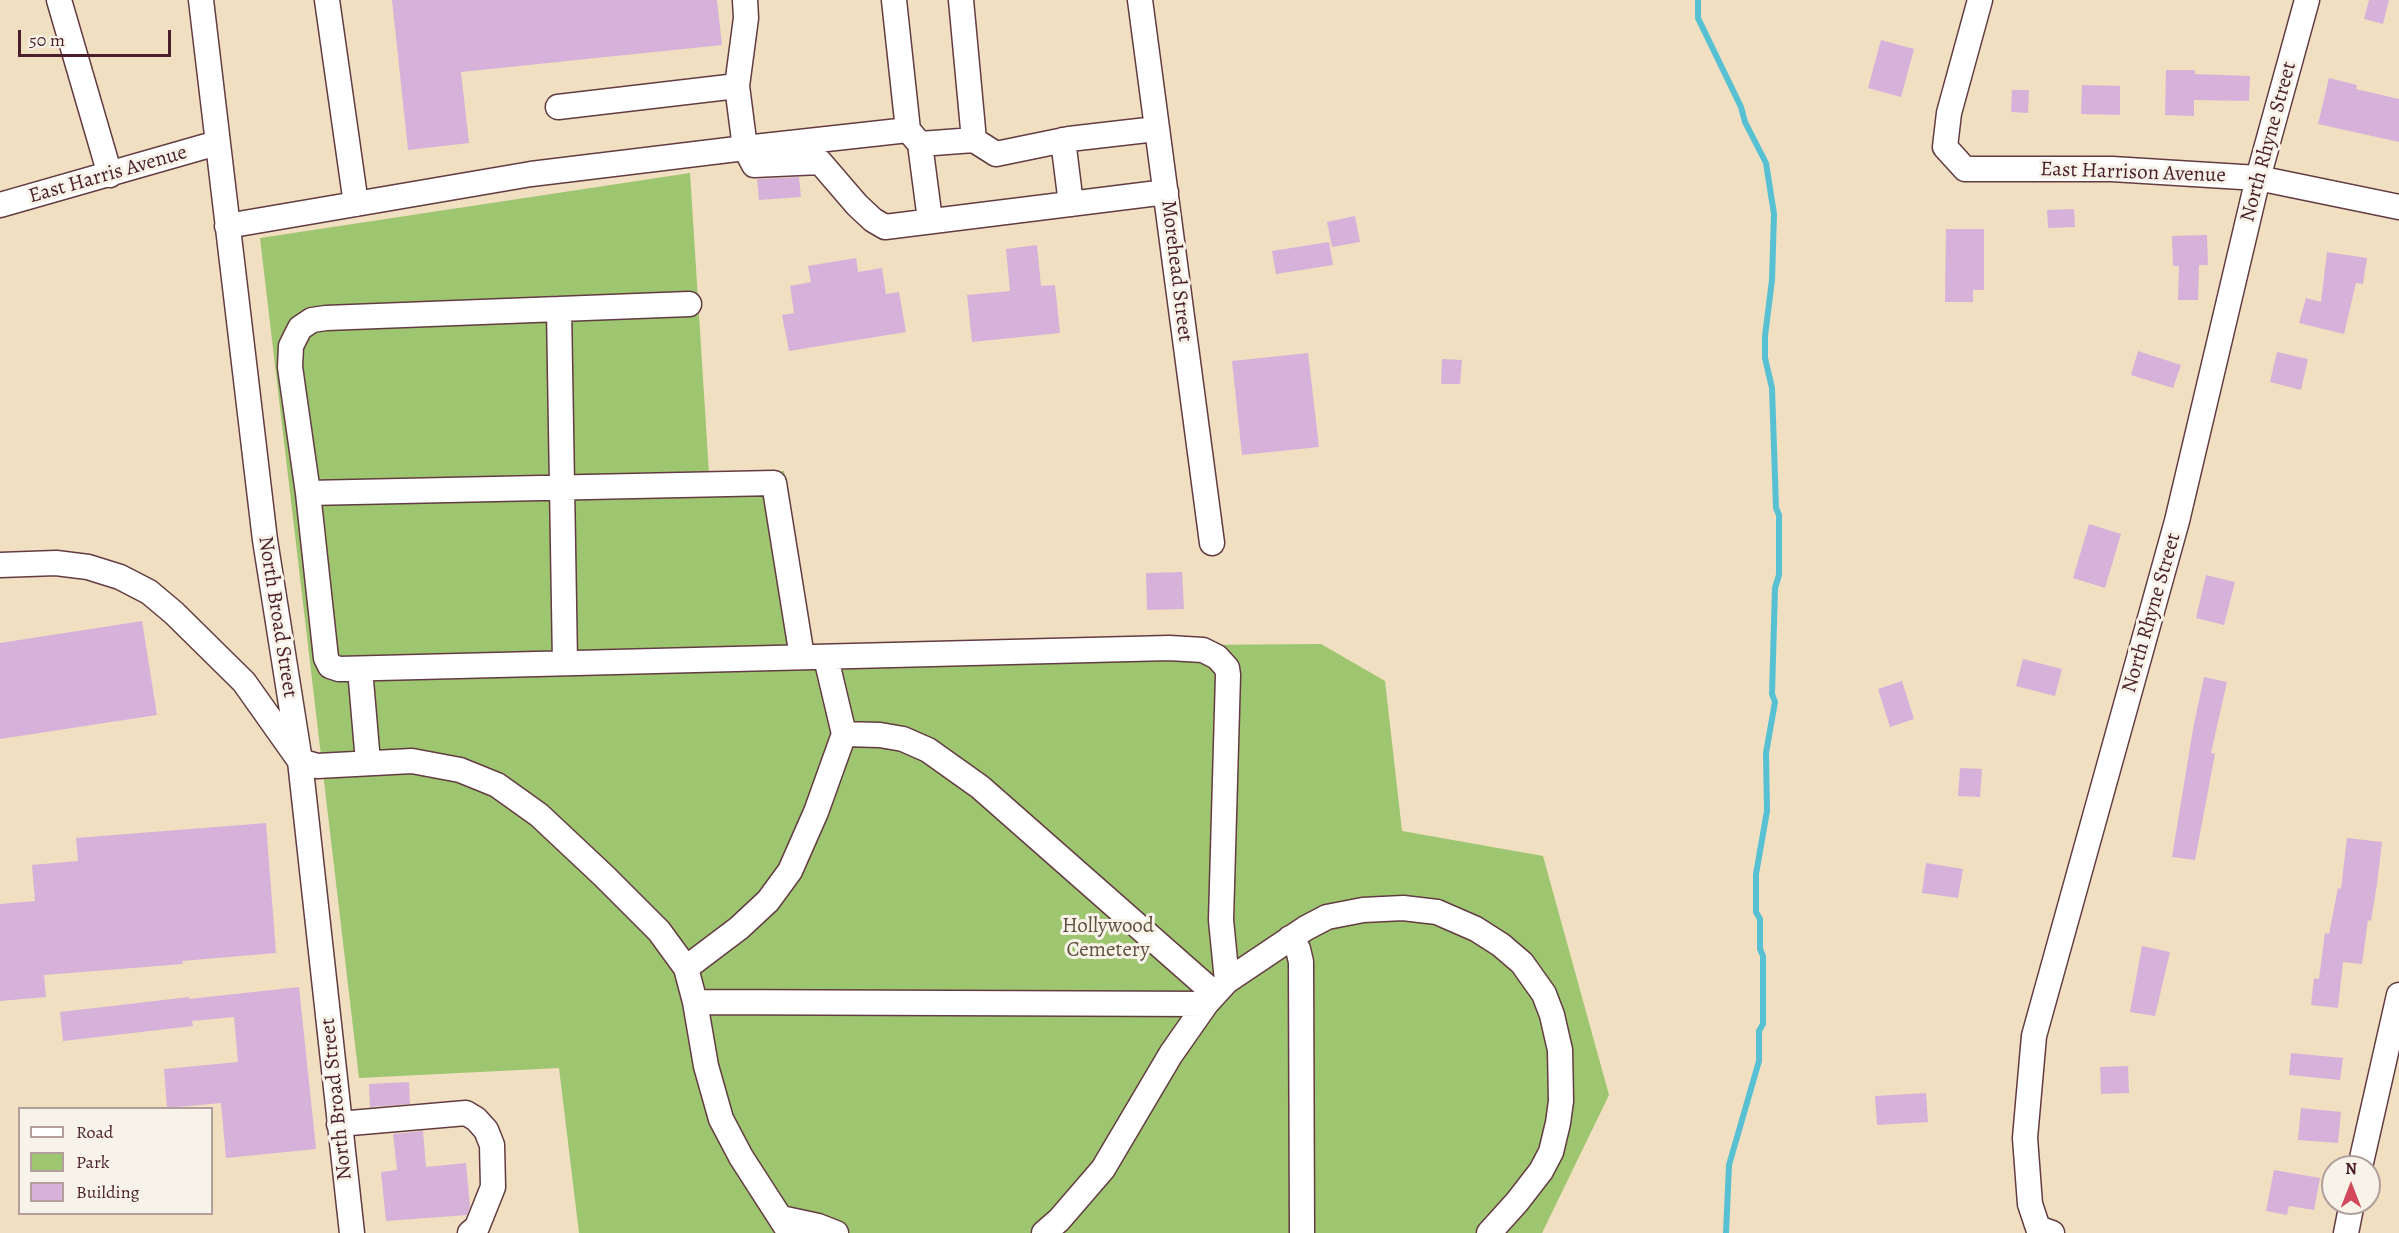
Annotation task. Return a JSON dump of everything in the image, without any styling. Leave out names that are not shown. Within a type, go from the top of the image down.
[{"type":"street","points":[[59,0],[110,176]]},
{"type":"street","name":"North Broad Street","points":[[201,0],[216,144],[265,540],[300,760],[352,1233]]},
{"type":"street","points":[[327,0],[356,204]]},
{"type":"street","points":[[744,0],[746,18],[737,86],[745,148],[754,165],[820,162],[857,205],[873,220],[885,226],[1166,192]]},
{"type":"street","points":[[894,0],[914,137],[930,220]]},
{"type":"street","points":[[961,0],[974,140]]},
{"type":"street","name":"Morehead Street","points":[[1140,0],[1212,543]]},
{"type":"street","name":"East Harrison Avenue","points":[[1980,0],[1949,113],[1945,147],[1965,169],[2112,169],[2258,178],[2399,207]]},
{"type":"street","name":"North Rhyne Street","points":[[2045,1231],[2030,1204],[2025,1138],[2034,1036],[2177,520],[2258,178],[2307,0]]},
{"type":"street","points":[[558,107],[737,86]]},
{"type":"street","points":[[226,226],[531,174],[745,148],[914,137],[974,140],[996,154],[1063,140],[1156,129]]},
{"type":"street","points":[[1063,140],[1071,204]]},
{"type":"street","name":"East Harris Avenue","points":[[0,205],[110,176],[216,144]]},
{"type":"street","points":[[689,304],[326,318],[312,320],[300,328],[291,346],[290,367],[308,493],[326,658],[330,666],[339,669],[360,669],[1169,648],[1203,650],[1217,657],[1227,668],[1228,675],[1221,920],[1216,992]]},
{"type":"street","points":[[559,309],[565,663]]},
{"type":"street","points":[[308,493],[774,483],[802,657]]},
{"type":"street","points":[[0,565],[56,563],[88,567],[120,577],[149,592],[174,613],[244,682],[288,740],[300,760],[317,766],[368,762],[427,762],[460,770],[497,785],[539,815],[659,931],[686,968],[695,1002],[706,1066],[721,1119],[741,1157],[785,1225],[818,1226],[837,1233]]},
{"type":"street","points":[[686,968],[739,928],[778,890],[816,812],[844,734],[826,658]]},
{"type":"street","points":[[360,669],[368,762]]},
{"type":"street","points":[[844,734],[880,735],[903,739],[928,750],[980,787],[1216,992]]},
{"type":"street","points":[[1044,1233],[1059,1220],[1103,1169],[1171,1054],[1216,992],[1290,938],[1327,917],[1363,910],[1421,909],[1446,915],[1476,929],[1502,945],[1522,963],[1544,994],[1552,1015],[1560,1050],[1561,1091],[1558,1123],[1551,1152],[1541,1171],[1489,1233]]},
{"type":"street","points":[[1290,938],[1298,949],[1301,962],[1302,1233]]},
{"type":"street","points":[[695,1002],[1216,992]]},
{"type":"street","points":[[2363,1155],[2399,995]]},
{"type":"street","points":[[339,1124],[466,1113],[476,1119],[486,1130],[492,1145],[493,1187],[477,1227],[470,1233]]},
{"type":"street","points":[[2346,1233],[2350,1215]]},
{"type":"green space","name":"Hollywood Cemetery","points":[[690,173],[709,473],[784,471],[814,648],[1321,644],[1385,681],[1402,831],[1543,856],[1609,1095],[1542,1233],[579,1233],[559,1068],[359,1078],[260,238]]},
{"type":"building","points":[[392,0],[717,0],[722,45],[461,72],[469,143],[408,150]]},
{"type":"building","points":[[2369,0],[2389,0],[2383,24],[2364,19]]},
{"type":"building","points":[[1881,40],[1914,49],[1901,97],[1868,88]]},
{"type":"building","points":[[2166,70],[2195,70],[2195,74],[2250,76],[2249,101],[2194,100],[2194,116],[2165,115]]},
{"type":"building","points":[[2329,78],[2357,85],[2356,89],[2399,99],[2399,142],[2318,124]]},
{"type":"building","points":[[2082,85],[2120,86],[2120,115],[2081,114]]},
{"type":"building","points":[[2012,90],[2029,90],[2028,113],[2011,112]]},
{"type":"building","points":[[799,177],[801,197],[759,200],[757,179]]},
{"type":"building","points":[[2074,209],[2075,227],[2048,228],[2047,210]]},
{"type":"building","points":[[1355,216],[1360,242],[1332,247],[1327,222]]},
{"type":"building","points":[[1946,229],[1984,229],[1984,290],[1973,290],[1973,302],[1945,302]]},
{"type":"building","points":[[2207,235],[2208,265],[2199,265],[2198,300],[2178,300],[2179,266],[2173,266],[2172,236]]},
{"type":"building","points":[[1329,242],[1333,265],[1276,274],[1272,251]]},
{"type":"building","points":[[1037,245],[1041,286],[1055,285],[1060,333],[972,342],[967,295],[1010,291],[1006,249]]},
{"type":"building","points":[[2327,252],[2367,258],[2363,284],[2356,283],[2344,334],[2299,323],[2306,298],[2321,302]]},
{"type":"building","points":[[856,258],[858,272],[882,268],[886,294],[899,292],[906,332],[789,351],[782,315],[794,313],[790,286],[811,282],[808,266]]},
{"type":"building","points":[[2138,351],[2181,365],[2173,388],[2131,375]]},
{"type":"building","points":[[2277,352],[2308,359],[2301,390],[2270,382]]},
{"type":"building","points":[[1308,353],[1319,447],[1242,455],[1232,361]]},
{"type":"building","points":[[1442,359],[1462,360],[1460,384],[1441,384]]},
{"type":"building","points":[[2089,524],[2121,534],[2105,588],[2073,578]]},
{"type":"building","points":[[1182,572],[1184,609],[1147,610],[1146,573]]},
{"type":"building","points":[[2206,575],[2235,582],[2224,625],[2196,618]]},
{"type":"building","points":[[142,621],[157,715],[0,739],[0,643]]},
{"type":"building","points":[[2023,659],[2062,669],[2055,696],[2016,686]]},
{"type":"building","points":[[2204,677],[2227,682],[2211,753],[2215,754],[2195,860],[2172,857]]},
{"type":"building","points":[[1902,681],[1914,719],[1890,727],[1878,689]]},
{"type":"building","points":[[1960,768],[1982,769],[1980,797],[1958,796]]},
{"type":"building","points":[[266,823],[276,953],[182,961],[183,964],[44,975],[46,997],[0,1001],[0,904],[35,901],[32,865],[78,861],[76,838]]},
{"type":"building","points":[[2347,838],[2382,842],[2371,921],[2368,920],[2362,964],[2343,962],[2338,1008],[2311,1005],[2314,978],[2319,979],[2325,933],[2329,934],[2338,888],[2341,889]]},
{"type":"building","points":[[1926,863],[1963,869],[1958,898],[1922,893]]},
{"type":"building","points":[[2142,946],[2170,952],[2155,1016],[2130,1012]]},
{"type":"building","points":[[299,987],[316,1149],[226,1158],[221,1103],[167,1107],[164,1069],[238,1062],[234,1017],[192,1021],[193,1026],[63,1041],[60,1012],[189,997],[189,999]]},
{"type":"building","points":[[2291,1053],[2343,1058],[2340,1080],[2289,1075]]},
{"type":"building","points":[[2128,1066],[2129,1093],[2101,1094],[2100,1067]]},
{"type":"building","points":[[409,1082],[410,1104],[370,1107],[369,1084]]},
{"type":"building","points":[[1926,1093],[1928,1122],[1877,1125],[1875,1096]]},
{"type":"building","points":[[2301,1108],[2341,1112],[2338,1143],[2298,1140]]},
{"type":"building","points":[[423,1131],[426,1167],[466,1163],[470,1206],[467,1215],[386,1221],[381,1172],[397,1170],[393,1134]]},
{"type":"building","points":[[2274,1170],[2320,1178],[2314,1210],[2289,1206],[2287,1215],[2266,1211]]},
{"type":"waterway","points":[[1698,0],[1698,18],[1766,163],[1774,214],[1772,280],[1765,336],[1765,358],[1772,388],[1776,508],[1779,515],[1779,575],[1775,588],[1772,694],[1775,702],[1766,753],[1767,811],[1756,874],[1756,912],[1760,919],[1760,949],[1763,956],[1763,1024],[1759,1031],[1759,1061],[1729,1165],[1726,1233]]}]
